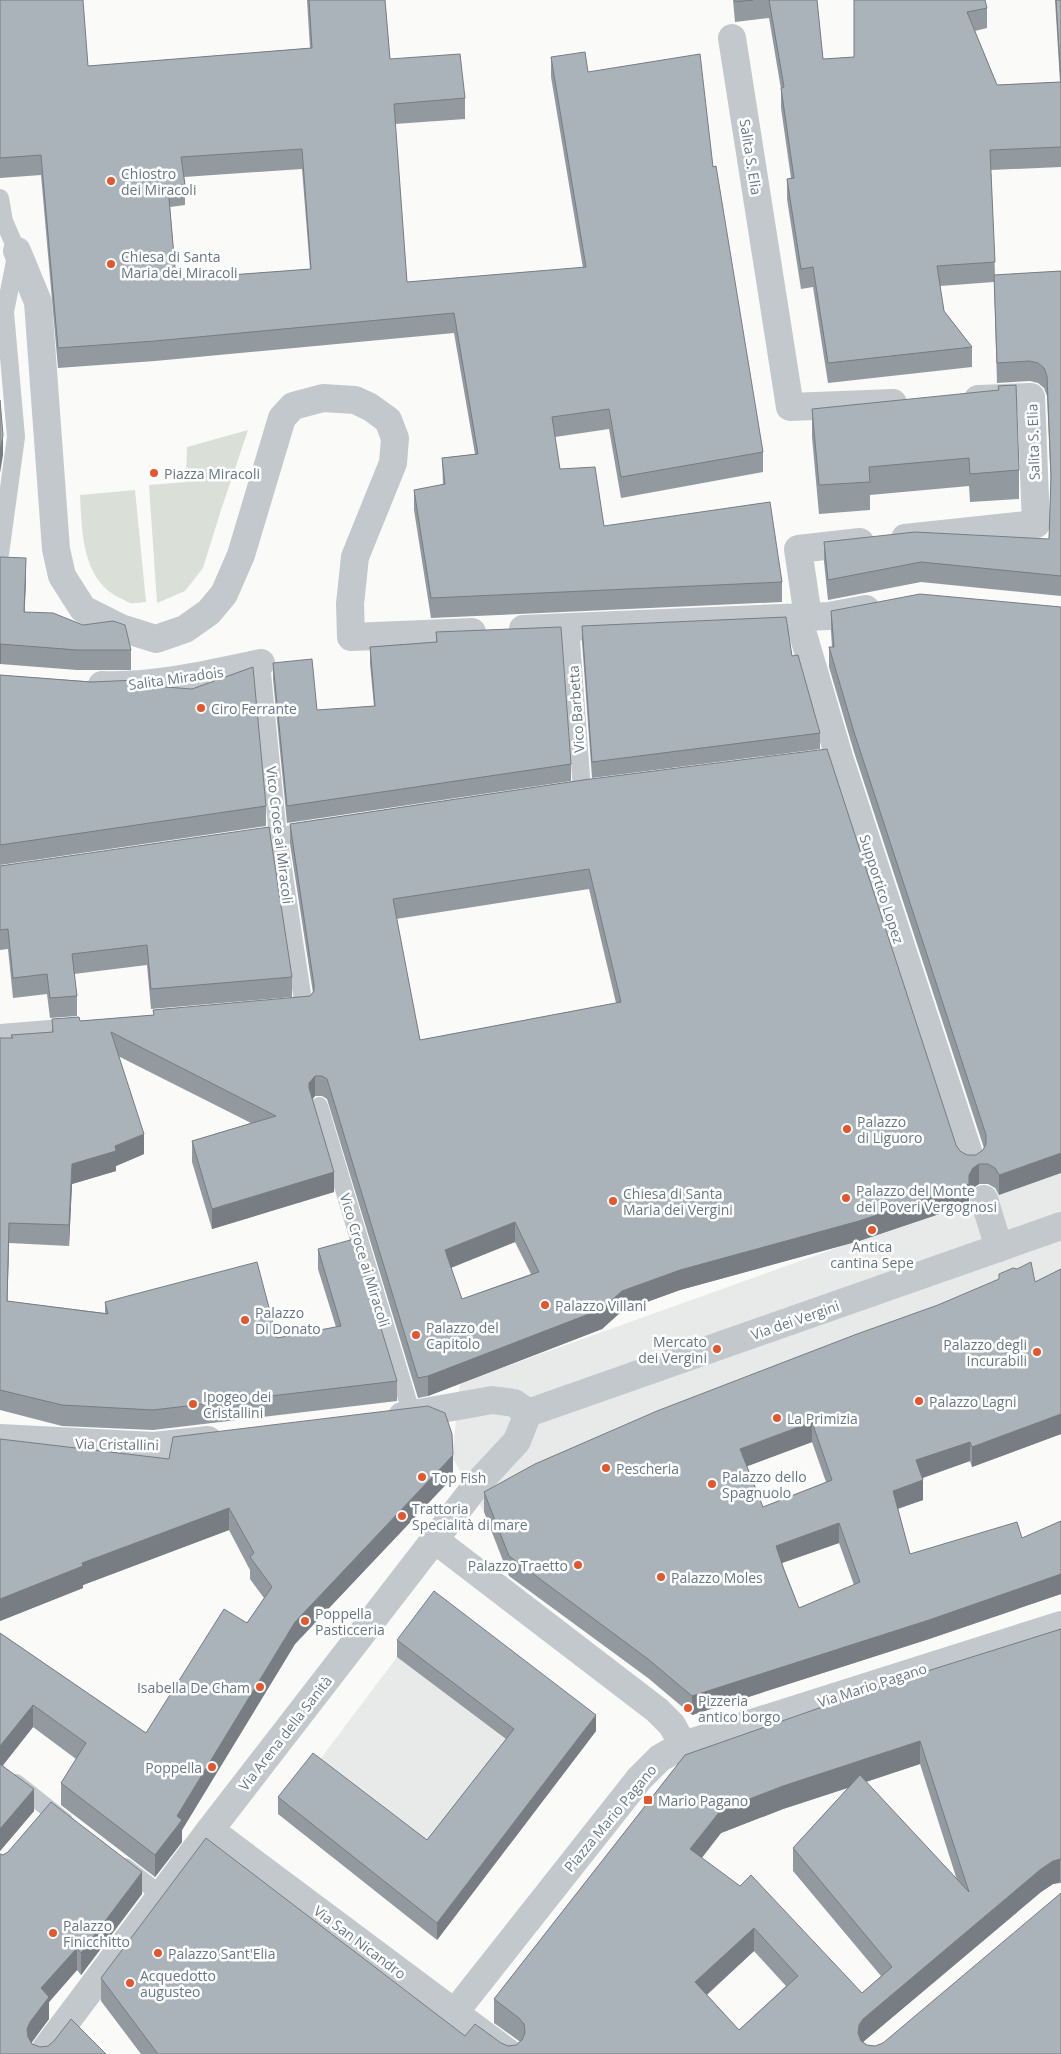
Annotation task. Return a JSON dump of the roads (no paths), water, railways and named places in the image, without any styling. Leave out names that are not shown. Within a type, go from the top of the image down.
[{"type":"street","name":"Salita S. Elia","points":[[732,38],[790,408],[916,402]]},
{"type":"street","points":[[17,251],[38,302],[56,549],[62,576],[83,609],[121,628],[156,639],[185,629],[209,612],[224,594],[241,555],[282,418],[293,406],[323,398],[355,400],[370,407],[388,420],[395,438],[393,463],[355,557],[350,604],[351,637],[829,616],[892,603]]},
{"type":"street","name":"Salita S. Elia","points":[[803,617],[798,548],[1036,524],[1031,397],[954,400]]},
{"type":"street","name":"Supportico Lopez","points":[[803,617],[829,758],[971,1160]]},
{"type":"street","points":[[160,638],[168,681]]},
{"type":"street","name":"Salita Miradois","points":[[77,684],[121,686],[168,681],[261,663]]},
{"type":"street","points":[[984,1199],[999,1248]]},
{"type":"street","name":"Via dei Vergini","points":[[528,1413],[1061,1226]]},
{"type":"street","points":[[382,1419],[492,1400],[514,1403],[528,1413]]},
{"type":"street","name":"Via Arena della Sanità","points":[[42,2054],[75,2026],[161,1895],[479,1482],[516,1441],[528,1413]]},
{"type":"street","name":"Via Cristallini","points":[[0,1438],[154,1446],[234,1437]]},
{"type":"street","points":[[435,1540],[657,1710],[672,1725],[683,1745]]},
{"type":"street","name":"Via Mario Pagano","points":[[683,1745],[1061,1625]]},
{"type":"street","name":"Piazza Mario Pagano","points":[[456,2012],[639,1778],[660,1758],[683,1745]]},
{"type":"street","name":"Via San Nicandro","points":[[210,1830],[510,2054]]},
{"type":"lane","points":[[0,198],[4,221],[17,251],[5,312],[16,437],[0,554]]},
{"type":"lane","name":"Vico Barbetta","points":[[570,627],[582,790]]},
{"type":"lane","name":"Vico Croce ai Miracoli","points":[[261,663],[278,836],[304,1007],[275,1010]]},
{"type":"lane","points":[[561,794],[602,788]]},
{"type":"lane","points":[[230,843],[327,829]]},
{"type":"lane","points":[[0,1033],[88,1025]]},
{"type":"lane","name":"Vico Croce ai Miracoli","points":[[319,1106],[412,1415]]},
{"type":"lane","points":[[11,1780],[79,1833]]},
{"type":"lane","points":[[37,1824],[49,1810]]},
{"type":"lane","points":[[109,1855],[161,1895]]},
{"type":"place","name":"Chiostro dei Miracoli","points":[[111,181]]},
{"type":"place","name":"Chiesa di Santa Maria dei Miracoli","points":[[111,264]]},
{"type":"place","name":"Piazza Miracoli","points":[[154,473]]},
{"type":"place","name":"Ciro Ferrante","points":[[201,708]]},
{"type":"place","name":"Palazzo di Liguoro","points":[[847,1129]]},
{"type":"place","name":"Palazzo del Monte dei Poveri Vergognosi","points":[[846,1198]]},
{"type":"place","name":"Chiesa di Santa Maria dei Vergini","points":[[613,1201]]},
{"type":"place","name":"Antica cantina Sepe","points":[[872,1230]]},
{"type":"place","name":"Palazzo Villani","points":[[545,1305]]},
{"type":"place","name":"Palazzo Di Donato","points":[[245,1320]]},
{"type":"place","name":"Palazzo del Capitolo","points":[[416,1335]]},
{"type":"place","name":"Mercato dei Vergini","points":[[717,1349]]},
{"type":"place","name":"Palazzo degli Incurabili","points":[[1037,1352]]},
{"type":"place","name":"Palazzo Lagni","points":[[919,1401]]},
{"type":"place","name":"Ipogeo dei Cristallini","points":[[193,1404]]},
{"type":"place","name":"La Primizia","points":[[777,1418]]},
{"type":"place","name":"Pescheria","points":[[606,1468]]},
{"type":"place","name":"Top Fish","points":[[422,1477]]},
{"type":"place","name":"Palazzo dello Spagnuolo","points":[[712,1484]]},
{"type":"place","name":"Trattoria Specialità di mare","points":[[402,1516]]},
{"type":"place","name":"Palazzo Traetto","points":[[578,1565]]},
{"type":"place","name":"Palazzo Moles","points":[[661,1577]]},
{"type":"place","name":"Poppella Pasticceria","points":[[305,1621]]},
{"type":"place","name":"Isabella De Cham","points":[[260,1687]]},
{"type":"place","name":"Pizzeria antico borgo","points":[[688,1708]]},
{"type":"place","name":"Poppella","points":[[212,1767]]},
{"type":"place","name":"Mario Pagano","points":[[648,1800]]},
{"type":"place","name":"Palazzo Finicchitto","points":[[53,1933]]},
{"type":"place","name":"Palazzo Sant'Elia","points":[[158,1953]]},
{"type":"place","name":"Acquedotto augusteo","points":[[130,1983]]}]
